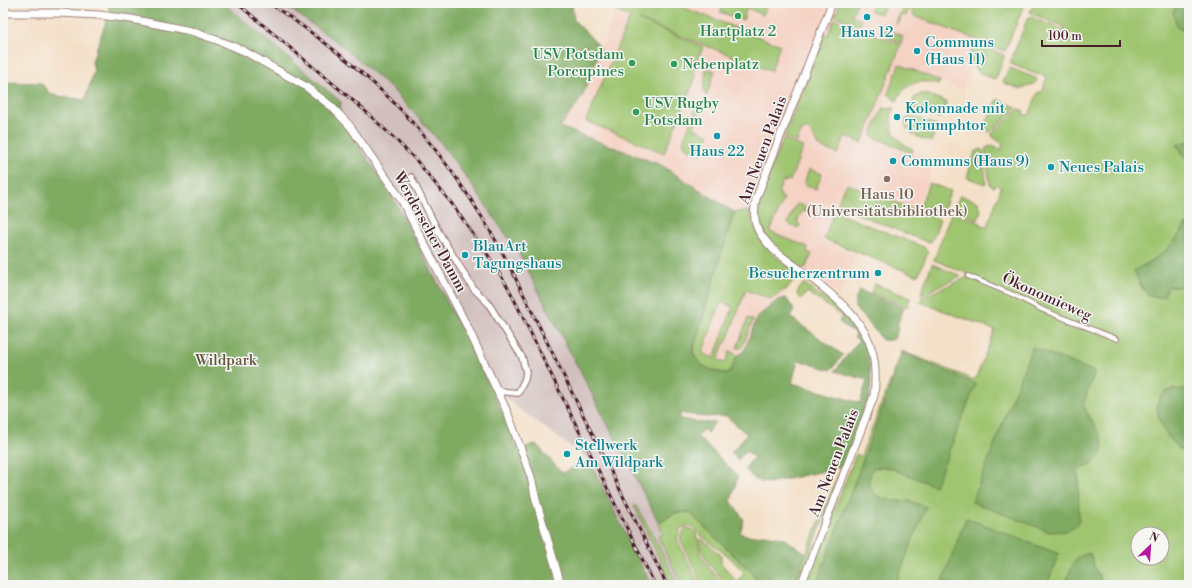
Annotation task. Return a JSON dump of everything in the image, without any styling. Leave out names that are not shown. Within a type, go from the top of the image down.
[{"type":"street","name":"Am Neuen Palais","points":[[801,585],[874,396],[876,378],[874,362],[871,347],[866,335],[857,321],[839,302],[767,243],[756,226],[754,210],[759,192],[832,3]]},
{"type":"street","name":"Werderscher Damm","points":[[3,13],[52,12],[92,15],[131,19],[175,27],[206,36],[244,51],[305,86],[331,106],[350,126],[402,201],[467,326],[508,414],[531,478],[561,585]]},
{"type":"street","name":"Werderscher Damm","points":[[411,177],[440,234],[474,288],[488,303],[522,357],[526,372],[525,379],[518,393],[498,391]]},
{"type":"street","name":"Ökonomieweg","points":[[968,276],[1014,295],[1043,310],[1117,339]]},
{"type":"shaded area","points":[[223,3],[282,3],[341,45],[394,91],[441,143],[518,252],[659,523],[663,534],[658,537],[682,585],[651,585],[589,460],[491,388],[389,191],[339,117],[341,102]]},
{"type":"shaded area","points":[[672,3],[915,3],[912,11],[914,16],[981,42],[963,90],[899,64],[871,136],[935,162],[916,209],[845,182],[822,241],[856,255],[840,296],[804,270],[778,300],[757,317],[732,376],[688,367],[559,127],[582,97],[616,11],[770,71],[780,45]]},
{"type":"green space","name":"Wildpark","points":[[109,3],[223,3],[341,102],[339,117],[389,191],[418,245],[491,388],[517,449],[536,444],[562,473],[589,460],[651,585],[3,585],[3,82],[41,83],[52,95],[85,100],[94,71],[92,61],[108,16]]},
{"type":"green space","points":[[282,3],[572,3],[574,20],[601,48],[582,97],[560,127],[661,165],[734,212],[693,350],[697,360],[706,368],[718,372],[729,373],[736,358],[745,349],[757,317],[778,300],[786,298],[794,310],[790,317],[843,355],[831,370],[798,360],[792,383],[860,403],[867,380],[835,371],[859,340],[854,337],[856,334],[839,322],[842,316],[848,316],[865,342],[869,358],[871,380],[869,400],[842,467],[769,483],[761,482],[753,477],[745,468],[754,457],[746,451],[738,460],[731,453],[747,434],[725,415],[705,417],[680,413],[680,419],[704,423],[715,422],[707,433],[703,429],[697,436],[738,476],[731,501],[744,520],[740,533],[749,536],[764,535],[783,538],[806,553],[793,585],[761,585],[751,572],[689,512],[675,513],[659,523],[518,252],[471,184],[441,143],[394,91],[341,45]]},
{"type":"green space","points":[[596,3],[672,3],[780,45],[771,71],[639,20],[703,47],[692,73],[697,75],[664,153],[586,121],[630,17]]},
{"type":"green space","name":"Hartplatz 2","points":[[724,3],[738,3],[748,7],[750,3],[768,3],[763,15],[747,8],[743,20],[720,12]]},
{"type":"green space","points":[[840,3],[857,3],[852,16],[862,20],[860,26],[835,16]]},
{"type":"green space","points":[[873,3],[886,3],[881,14],[871,11]]},
{"type":"green space","points":[[904,3],[912,3],[906,16],[902,15],[898,25],[896,23]]},
{"type":"green space","points":[[915,3],[1025,3],[1005,51],[914,16],[912,11]]},
{"type":"green space","points":[[1034,3],[1189,3],[1189,585],[805,585],[856,454],[861,456],[902,351],[975,380],[995,330],[920,302],[922,297],[968,277],[968,274],[934,260],[951,213],[981,223],[981,225],[987,227],[1001,188],[996,184],[994,187],[990,185],[985,149],[991,146],[1001,150],[1003,143],[992,136],[992,133],[1019,109],[1024,111],[1023,115],[1029,115],[1038,92],[1041,92],[1047,77],[1040,74],[1038,75],[1010,63],[1028,17],[1064,30],[1065,27],[1030,12]]},
{"type":"green space","points":[[1179,3],[1189,7],[1189,34],[1177,27],[1173,12]]},
{"type":"green space","points":[[834,19],[901,45],[862,143],[845,136],[838,154],[820,147],[809,130],[801,132],[797,142],[784,137],[824,34],[828,35]]},
{"type":"green space","points":[[886,29],[903,36],[901,43],[883,35]]},
{"type":"green space","points":[[976,45],[983,46],[1004,55],[996,79],[984,75],[975,69],[972,63],[971,50],[972,47]]},
{"type":"green space","points":[[899,64],[940,81],[938,85],[919,82],[908,86],[897,101],[888,94]]},
{"type":"green space","points":[[706,68],[715,71],[706,97],[704,90]]},
{"type":"green space","points":[[1010,68],[1036,78],[1037,81],[1034,84],[1020,89],[1004,83],[1003,80]]},
{"type":"green space","points":[[921,94],[926,94],[947,102],[941,117],[939,118],[913,108],[914,98]]},
{"type":"green space","points":[[996,100],[1016,107],[1016,109],[988,132],[986,125]]},
{"type":"green space","points":[[883,107],[886,109],[894,108],[891,121],[894,132],[901,142],[913,149],[912,153],[871,136]]},
{"type":"green space","points":[[695,109],[700,110],[694,128],[709,135],[701,154],[686,148],[683,142]]},
{"type":"green space","points":[[911,115],[937,126],[931,142],[912,134],[906,128],[906,118],[910,118]]},
{"type":"green space","points":[[783,139],[803,147],[790,181],[787,179],[786,182],[783,181],[778,193],[781,194],[780,197],[784,198],[770,232],[808,247],[807,252],[812,254],[806,267],[803,269],[779,251],[769,241],[761,229],[758,219],[764,184]]},
{"type":"green space","points":[[1189,141],[1189,166],[1186,158],[1177,145]]},
{"type":"green space","points":[[981,149],[983,151],[985,184],[967,177],[975,152]]},
{"type":"green space","points":[[809,169],[822,174],[816,189],[804,184]]},
{"type":"green space","points":[[929,183],[951,191],[941,215],[920,206]]},
{"type":"green space","points":[[847,184],[939,219],[940,220],[932,241],[927,242],[837,206],[844,187]]},
{"type":"green space","points":[[960,195],[978,202],[981,210],[978,220],[954,210]]},
{"type":"green space","points":[[798,204],[807,209],[806,212],[802,211],[797,223],[801,225],[798,228],[788,223],[795,206]]},
{"type":"green space","points":[[751,211],[756,231],[766,247],[797,275],[786,290],[772,299],[746,290],[718,360],[725,363],[730,351],[737,355],[740,354],[736,358],[729,373],[724,373],[706,368],[697,360],[693,350],[734,212]],"holes":[[[721,302],[733,307],[714,358],[702,353]]]},
{"type":"green space","points":[[837,213],[924,247],[928,252],[918,276],[824,239],[833,214]]},
{"type":"green space","points":[[1186,224],[1189,226],[1189,288],[1169,286],[1163,297],[1157,298],[1147,294],[1138,280],[1134,270],[1150,262],[1164,252],[1176,239]]},
{"type":"green space","points":[[932,264],[961,276],[921,295],[921,293]]},
{"type":"green space","points":[[804,283],[826,300],[830,301],[848,316],[842,316],[807,292],[802,299],[798,296],[797,292]]},
{"type":"green space","points":[[875,284],[910,298],[907,307],[871,293]]},
{"type":"green space","points":[[859,290],[904,308],[897,325],[899,326],[894,339],[882,340],[855,308],[855,301]]},
{"type":"green space","points":[[748,318],[753,320],[743,345],[741,348],[737,348]]},
{"type":"green space","points":[[1032,347],[1095,372],[1083,404],[1102,441],[1103,449],[1100,456],[1092,463],[1078,469],[1079,523],[1068,531],[1050,532],[972,502]]},
{"type":"green space","points":[[903,353],[976,384],[935,486],[890,468],[873,468],[870,475],[870,487],[882,498],[895,501],[908,501],[926,507],[895,585],[816,585]]},
{"type":"green space","points":[[1189,388],[1189,455],[1176,445],[1169,437],[1159,419],[1157,410],[1158,401],[1163,394],[1172,390]]},
{"type":"green space","points":[[844,461],[846,462],[798,585],[793,585]]},
{"type":"green space","points":[[634,506],[636,506],[657,543],[678,585],[672,585]]},
{"type":"green space","points":[[689,512],[751,572],[761,585],[736,585],[744,572],[727,555],[700,535],[695,528],[688,525],[680,529],[677,539],[699,585],[688,585],[687,583],[682,585],[658,537],[663,534],[659,523],[675,513]]},
{"type":"green space","points":[[966,518],[1059,554],[1047,585],[941,585]]},
{"type":"green space","points":[[687,528],[692,529],[696,533],[701,556],[722,585],[702,585],[680,539],[682,532]]},
{"type":"green space","points":[[700,539],[721,555],[721,563],[735,579],[729,585],[726,584],[708,563],[700,545]]},
{"type":"green space","points":[[1090,553],[1095,569],[1104,585],[1066,585],[1068,575],[1077,558]]},
{"type":"railway","points":[[237,3],[363,109],[416,160],[452,204],[490,258],[509,289],[655,585]]},
{"type":"railway","points":[[269,3],[356,67],[388,97],[433,147],[473,203],[508,263],[667,585]]},
{"type":"place","name":"Hartplatz 2","points":[[738,16]]},
{"type":"place","name":"Haus 12","points":[[867,17]]},
{"type":"place","name":"Communs (Haus 11)","points":[[917,51]]},
{"type":"place","name":"USV Potsdam Porcupines","points":[[632,63]]},
{"type":"place","name":"Nebenplatz","points":[[674,64]]},
{"type":"place","name":"USV Rugby Potsdam","points":[[636,112]]},
{"type":"place","name":"Kolonnade mit Triumphtor","points":[[897,117]]},
{"type":"place","name":"Haus 22","points":[[717,136]]},
{"type":"place","name":"Communs (Haus 9)","points":[[893,161]]},
{"type":"place","name":"Neues Palais","points":[[1051,167]]},
{"type":"place","name":"Haus 10 (Universitätsbibliothek)","points":[[887,179]]},
{"type":"place","name":"BlauArt Tagungshaus","points":[[465,255]]},
{"type":"place","name":"Besucherzentrum","points":[[878,273]]},
{"type":"place","name":"Stellwerk Am Wildpark","points":[[567,454]]}]
